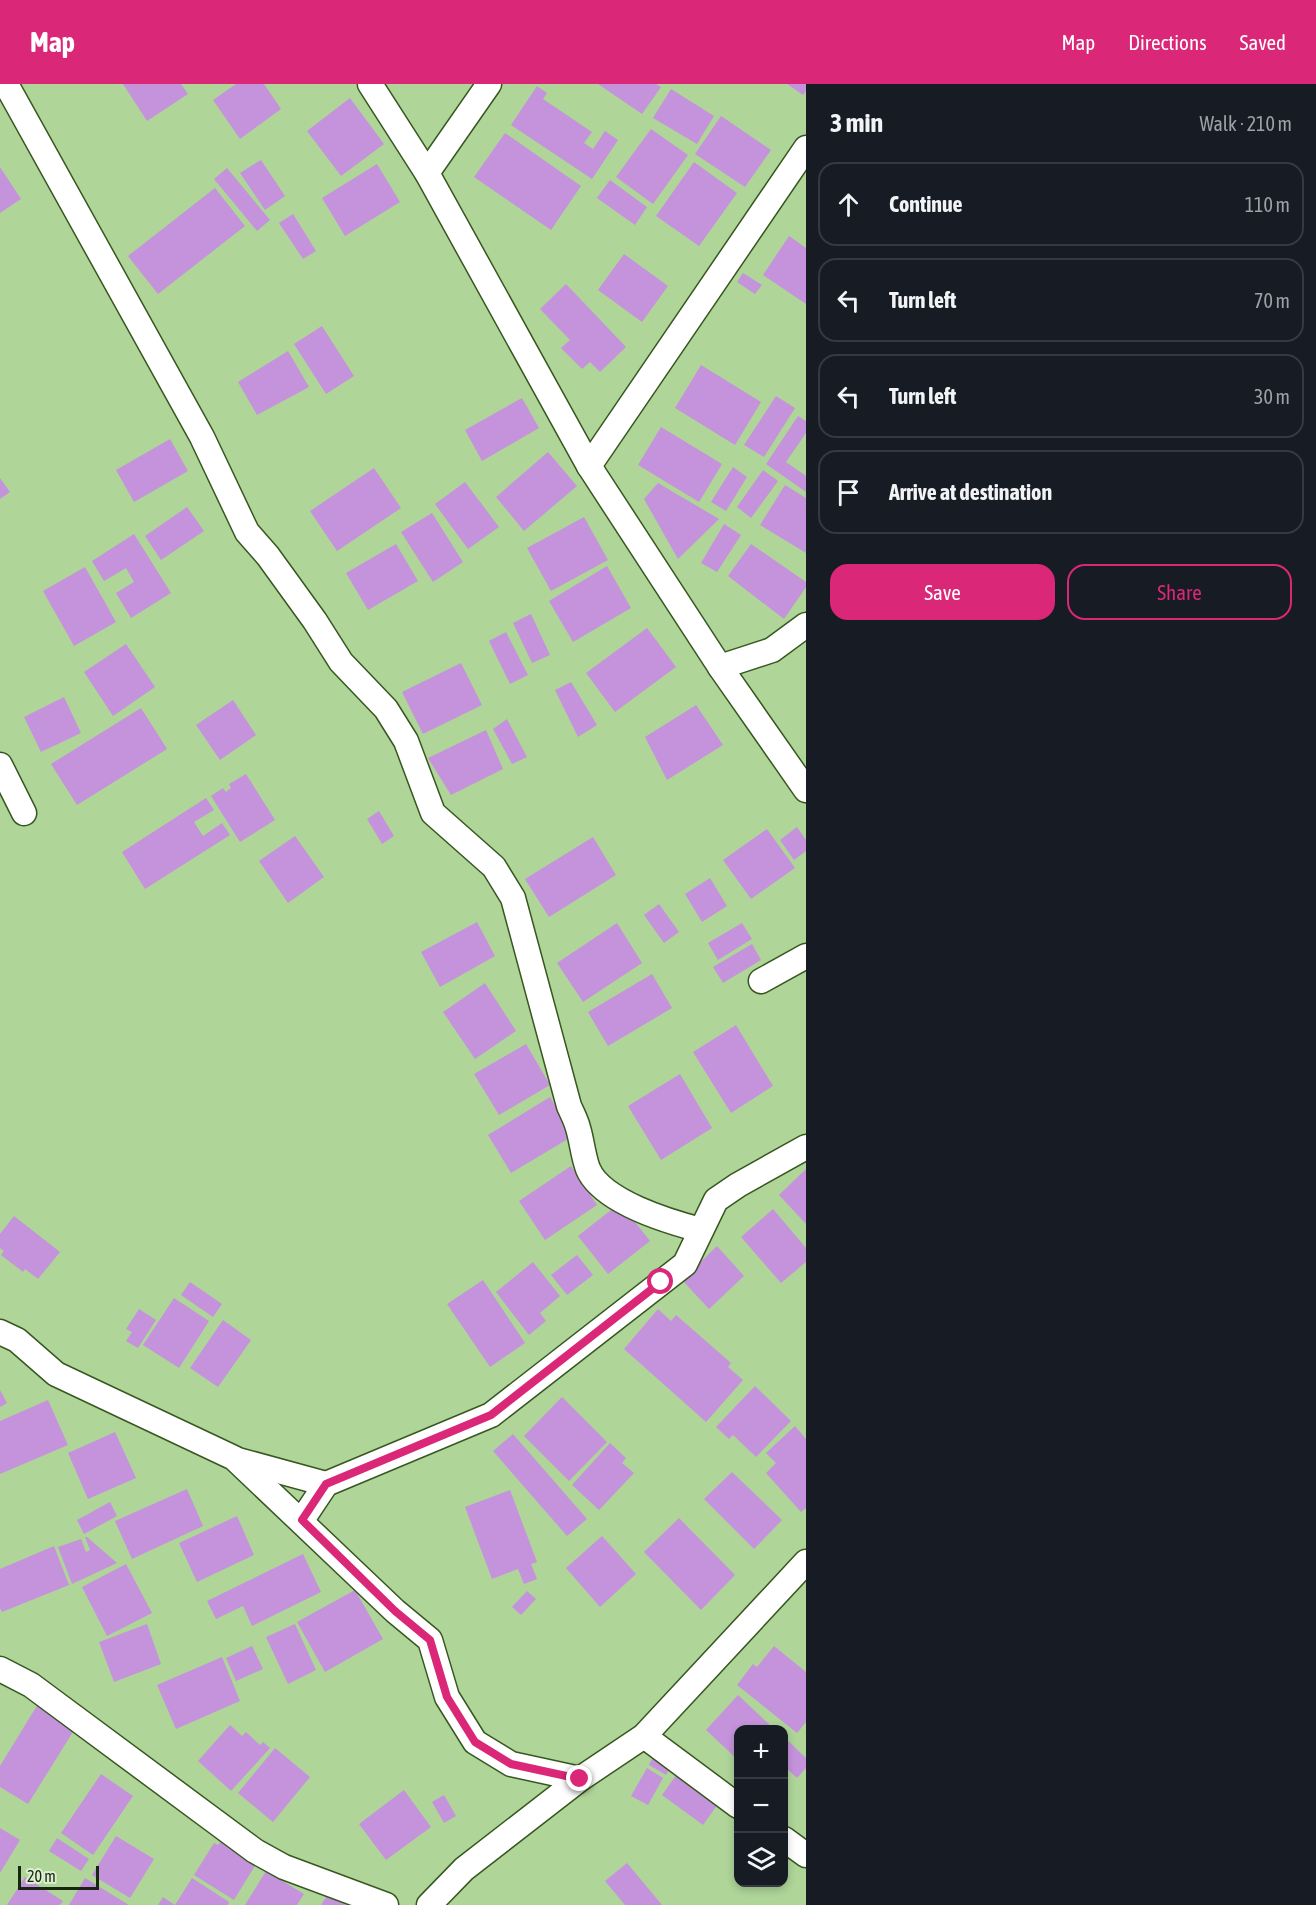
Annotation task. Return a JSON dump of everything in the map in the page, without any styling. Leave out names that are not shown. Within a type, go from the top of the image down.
[{"type":"street","points":[[6,84],[202,437],[247,532],[268,556],[342,662],[386,709],[406,741],[434,813],[494,867],[513,898],[569,1106],[578,1125],[589,1171],[606,1191],[636,1208],[701,1230]]},
{"type":"street","points":[[370,84],[427,173],[589,466],[720,667],[806,790]]},
{"type":"street","points":[[427,173],[489,84]]},
{"type":"street","points":[[589,466],[806,148]]},
{"type":"street","points":[[720,667],[772,650],[806,626]]},
{"type":"street","points":[[0,765],[24,813]]},
{"type":"street","points":[[761,981],[806,956]]},
{"type":"street","points":[[302,1520],[326,1484],[491,1415],[685,1264],[716,1200],[806,1147]]},
{"type":"street","points":[[0,1332],[17,1340],[56,1374],[234,1458],[326,1484]]},
{"type":"street","points":[[234,1458],[302,1520],[395,1611],[430,1640],[447,1697],[475,1742],[511,1764],[580,1779]]},
{"type":"street","points":[[429,1905],[464,1869],[580,1779],[644,1736],[806,1562]]},
{"type":"street","points":[[0,1669],[31,1685],[255,1851],[284,1867],[386,1905]]},
{"type":"street","points":[[644,1736],[734,1803]]},
{"type":"street","points":[[788,1842],[806,1855]]},
{"type":"building","points":[[123,84],[181,84],[188,94],[147,121]]},
{"type":"building","points":[[236,84],[264,84],[281,109],[240,139],[213,100]]},
{"type":"building","points":[[598,84],[656,84],[661,87],[642,114]]},
{"type":"building","points":[[787,84],[806,84],[806,91],[803,95]]},
{"type":"building","points":[[537,86],[547,93],[543,99],[592,132],[584,143],[593,149],[605,131],[618,140],[592,179],[511,125]]},
{"type":"building","points":[[671,89],[714,116],[697,144],[653,118]]},
{"type":"building","points":[[350,98],[384,144],[341,176],[307,131]]},
{"type":"building","points":[[721,116],[771,150],[745,187],[695,154]]},
{"type":"building","points":[[651,129],[688,155],[653,204],[616,177]]},
{"type":"building","points":[[505,133],[581,186],[551,230],[474,177]]},
{"type":"building","points":[[261,160],[285,196],[265,210],[240,173]]},
{"type":"building","points":[[694,162],[737,193],[699,246],[656,216]]},
{"type":"building","points":[[377,164],[400,202],[345,236],[322,198]]},
{"type":"building","points":[[0,167],[21,199],[0,213]]},
{"type":"building","points":[[227,168],[270,220],[257,231],[214,179]]},
{"type":"building","points":[[610,180],[647,207],[635,225],[597,198]]},
{"type":"building","points":[[215,188],[245,226],[158,294],[128,256]]},
{"type":"building","points":[[293,214],[316,251],[303,259],[279,223]]},
{"type":"building","points":[[789,236],[806,248],[806,304],[763,275]]},
{"type":"building","points":[[624,254],[668,286],[642,322],[598,290]]},
{"type":"building","points":[[743,273],[762,285],[755,294],[737,282]]},
{"type":"building","points":[[566,284],[626,347],[600,372],[590,362],[582,369],[561,348],[570,340],[540,309]]},
{"type":"building","points":[[322,326],[354,376],[326,394],[294,344]]},
{"type":"building","points":[[288,351],[309,387],[257,415],[238,382]]},
{"type":"building","points":[[701,365],[761,402],[735,445],[675,408]]},
{"type":"building","points":[[776,396],[795,408],[764,457],[744,445]]},
{"type":"building","points":[[522,398],[539,428],[482,461],[465,430]]},
{"type":"building","points":[[798,416],[806,421],[806,433],[786,462],[806,476],[806,492],[766,464]]},
{"type":"building","points":[[661,427],[722,464],[699,502],[638,465]]},
{"type":"building","points":[[170,439],[188,471],[134,502],[116,470]]},
{"type":"building","points":[[548,452],[577,486],[524,531],[496,497]]},
{"type":"building","points":[[733,467],[747,477],[726,511],[711,502]]},
{"type":"building","points":[[374,468],[401,508],[337,551],[310,511]]},
{"type":"building","points":[[763,470],[778,481],[751,518],[737,507]]},
{"type":"building","points":[[0,478],[10,492],[0,499]]},
{"type":"building","points":[[465,482],[499,527],[468,549],[435,504]]},
{"type":"building","points":[[658,483],[719,519],[678,559],[644,499]]},
{"type":"building","points":[[785,485],[806,498],[806,553],[760,525]]},
{"type":"building","points":[[187,507],[204,531],[161,560],[145,536]]},
{"type":"building","points":[[432,513],[463,562],[433,582],[401,532]]},
{"type":"building","points":[[584,517],[608,560],[551,591],[527,548]]},
{"type":"building","points":[[724,524],[741,535],[717,572],[701,563]]},
{"type":"building","points":[[134,534],[171,593],[131,618],[116,593],[134,582],[126,568],[104,581],[92,561]]},
{"type":"building","points":[[396,544],[418,581],[368,610],[346,573]]},
{"type":"building","points":[[751,544],[806,582],[806,587],[784,619],[728,576]]},
{"type":"building","points":[[607,566],[631,608],[573,642],[549,601]]},
{"type":"building","points":[[85,567],[116,622],[74,646],[43,591]]},
{"type":"building","points":[[531,614],[550,655],[532,663],[513,623]]},
{"type":"building","points":[[647,628],[676,667],[615,712],[586,673]]},
{"type":"building","points":[[506,632],[528,675],[510,684],[489,641]]},
{"type":"building","points":[[126,644],[155,687],[113,716],[84,672]]},
{"type":"building","points":[[461,663],[482,705],[423,734],[402,692]]},
{"type":"building","points":[[571,682],[597,725],[578,737],[555,690]]},
{"type":"building","points":[[64,697],[81,733],[41,752],[24,717]]},
{"type":"building","points":[[233,700],[256,735],[220,760],[196,725]]},
{"type":"building","points":[[696,705],[723,745],[667,780],[645,737]]},
{"type":"building","points":[[141,708],[167,749],[77,805],[51,764]]},
{"type":"building","points":[[507,719],[527,757],[512,764],[493,729]]},
{"type":"building","points":[[486,730],[503,769],[451,795],[428,758]]},
{"type":"building","points":[[246,774],[275,820],[240,842],[211,796],[223,788],[226,792],[231,788],[229,784]]},
{"type":"building","points":[[206,798],[214,810],[194,822],[203,836],[222,823],[230,835],[145,889],[122,852]]},
{"type":"building","points":[[379,811],[394,836],[382,844],[367,819]]},
{"type":"building","points":[[797,827],[806,840],[806,851],[794,860],[780,840]]},
{"type":"building","points":[[767,829],[795,868],[751,899],[723,860]]},
{"type":"building","points":[[295,836],[324,877],[288,903],[259,861]]},
{"type":"building","points":[[593,837],[616,875],[549,917],[525,879]]},
{"type":"building","points":[[710,878],[727,906],[702,922],[685,894]]},
{"type":"building","points":[[659,904],[679,932],[664,943],[644,915]]},
{"type":"building","points":[[477,922],[495,956],[440,987],[421,952]]},
{"type":"building","points":[[617,923],[642,963],[583,1002],[557,963]]},
{"type":"building","points":[[742,923],[752,939],[718,960],[708,943]]},
{"type":"building","points":[[752,944],[761,960],[723,983],[713,967]]},
{"type":"building","points":[[652,974],[672,1008],[608,1046],[588,1012]]},
{"type":"building","points":[[485,983],[516,1031],[475,1059],[443,1012]]},
{"type":"building","points":[[736,1025],[773,1086],[731,1113],[693,1052]]},
{"type":"building","points":[[526,1044],[550,1085],[499,1115],[474,1074]]},
{"type":"building","points":[[680,1074],[712,1128],[661,1160],[628,1106]]},
{"type":"building","points":[[550,1097],[573,1136],[511,1173],[488,1135]]},
{"type":"building","points":[[571,1166],[597,1205],[545,1240],[519,1201]]},
{"type":"building","points":[[806,1169],[806,1224],[779,1195]]},
{"type":"building","points":[[620,1203],[650,1241],[608,1274],[578,1236]]},
{"type":"building","points":[[773,1209],[806,1248],[806,1262],[781,1283],[741,1237]]},
{"type":"building","points":[[14,1216],[60,1252],[38,1279],[25,1269],[23,1272],[1,1255],[4,1251],[0,1248],[0,1234]]},
{"type":"building","points":[[717,1246],[744,1276],[709,1309],[682,1280]]},
{"type":"building","points":[[577,1255],[593,1275],[567,1295],[551,1275]]},
{"type":"building","points":[[533,1262],[560,1296],[540,1313],[546,1321],[529,1335],[496,1292]]},
{"type":"building","points":[[483,1280],[525,1343],[490,1367],[447,1304]]},
{"type":"building","points":[[190,1282],[222,1304],[213,1317],[181,1295]]},
{"type":"building","points":[[174,1298],[209,1321],[179,1368],[143,1345]]},
{"type":"building","points":[[139,1309],[156,1320],[138,1348],[126,1341],[132,1332],[126,1329]]},
{"type":"building","points":[[658,1309],[671,1321],[676,1315],[731,1363],[728,1367],[743,1380],[706,1422],[624,1349]]},
{"type":"building","points":[[223,1320],[251,1340],[218,1387],[190,1368]]},
{"type":"building","points":[[755,1386],[791,1421],[756,1457],[733,1435],[729,1439],[716,1427]]},
{"type":"building","points":[[0,1390],[7,1403],[0,1407]]},
{"type":"building","points":[[562,1397],[607,1442],[569,1481],[524,1436]]},
{"type":"building","points":[[48,1400],[68,1445],[0,1474],[0,1421]]},
{"type":"building","points":[[795,1426],[806,1439],[806,1508],[801,1512],[766,1473],[776,1463],[766,1453]]},
{"type":"building","points":[[115,1432],[136,1478],[88,1499],[68,1453]]},
{"type":"building","points":[[513,1434],[587,1519],[567,1536],[493,1451]]},
{"type":"building","points":[[610,1443],[626,1458],[622,1463],[634,1473],[599,1510],[572,1485]]},
{"type":"building","points":[[732,1472],[782,1520],[754,1549],[704,1499]]},
{"type":"building","points":[[187,1489],[203,1526],[132,1559],[115,1521]]},
{"type":"building","points":[[510,1490],[537,1562],[531,1564],[537,1579],[524,1584],[518,1569],[492,1579],[465,1507]]},
{"type":"building","points":[[110,1502],[117,1516],[84,1534],[77,1520]]},
{"type":"building","points":[[237,1516],[254,1555],[197,1582],[179,1543]]},
{"type":"building","points":[[679,1518],[735,1575],[701,1610],[644,1552]]},
{"type":"building","points":[[602,1536],[636,1574],[600,1607],[566,1568]]},
{"type":"building","points":[[85,1537],[117,1563],[72,1584],[58,1547],[81,1539],[86,1552],[90,1550]]},
{"type":"building","points":[[54,1546],[69,1585],[2,1612],[0,1608],[0,1569]]},
{"type":"building","points":[[303,1554],[321,1592],[252,1626],[243,1606],[216,1619],[207,1601]]},
{"type":"building","points":[[126,1564],[152,1613],[107,1636],[82,1587]]},
{"type":"building","points":[[355,1590],[383,1639],[325,1672],[297,1622]]},
{"type":"building","points":[[527,1591],[536,1599],[521,1615],[512,1607]]},
{"type":"building","points":[[147,1624],[161,1664],[114,1682],[99,1642]]},
{"type":"building","points":[[295,1624],[316,1670],[288,1684],[266,1637]]},
{"type":"building","points":[[252,1646],[263,1669],[236,1681],[226,1658]]},
{"type":"building","points":[[774,1646],[806,1672],[806,1722],[797,1733],[737,1685],[753,1664],[757,1667]]},
{"type":"building","points":[[222,1657],[240,1701],[176,1729],[157,1685]]},
{"type":"building","points":[[738,1695],[770,1725],[734,1725],[734,1756],[706,1730]]},
{"type":"building","points":[[38,1704],[76,1727],[28,1804],[0,1787],[0,1766]]},
{"type":"building","points":[[230,1725],[242,1736],[246,1732],[260,1745],[263,1742],[270,1748],[231,1791],[198,1761]]},
{"type":"building","points":[[788,1741],[806,1758],[806,1768],[797,1778],[788,1770]]},
{"type":"building","points":[[275,1748],[310,1777],[273,1822],[238,1793]]},
{"type":"building","points":[[655,1753],[673,1763],[666,1775],[649,1765]]},
{"type":"building","points":[[647,1768],[663,1778],[648,1805],[631,1796]]},
{"type":"building","points":[[101,1774],[133,1796],[93,1855],[61,1833]]},
{"type":"building","points":[[677,1774],[718,1804],[703,1825],[662,1795]]},
{"type":"building","points":[[404,1790],[431,1827],[386,1860],[359,1824]]},
{"type":"building","points":[[444,1795],[456,1816],[444,1823],[432,1802]]},
{"type":"building","points":[[0,1828],[20,1840],[0,1873]]},
{"type":"building","points":[[116,1836],[154,1859],[130,1898],[92,1875]]},
{"type":"building","points":[[57,1838],[89,1859],[81,1871],[49,1851]]},
{"type":"building","points":[[221,1841],[227,1845],[230,1841],[256,1864],[234,1900],[194,1875],[214,1843],[218,1845]]},
{"type":"building","points":[[627,1863],[662,1905],[625,1905],[605,1881]]},
{"type":"building","points":[[266,1871],[304,1894],[297,1905],[245,1905]]},
{"type":"building","points":[[25,1877],[63,1901],[60,1905],[7,1905]]},
{"type":"building","points":[[85,1878],[129,1905],[69,1905]]},
{"type":"building","points":[[192,1878],[229,1902],[228,1905],[175,1905]]},
{"type":"building","points":[[331,1889],[352,1902],[350,1905],[321,1905]]},
{"type":"building","points":[[163,1897],[175,1905],[158,1905]]},
{"type":"route","points":[[580,1779],[511,1764],[475,1742],[447,1697],[430,1640],[395,1611],[302,1520],[326,1484],[491,1415],[661,1282]]}]
